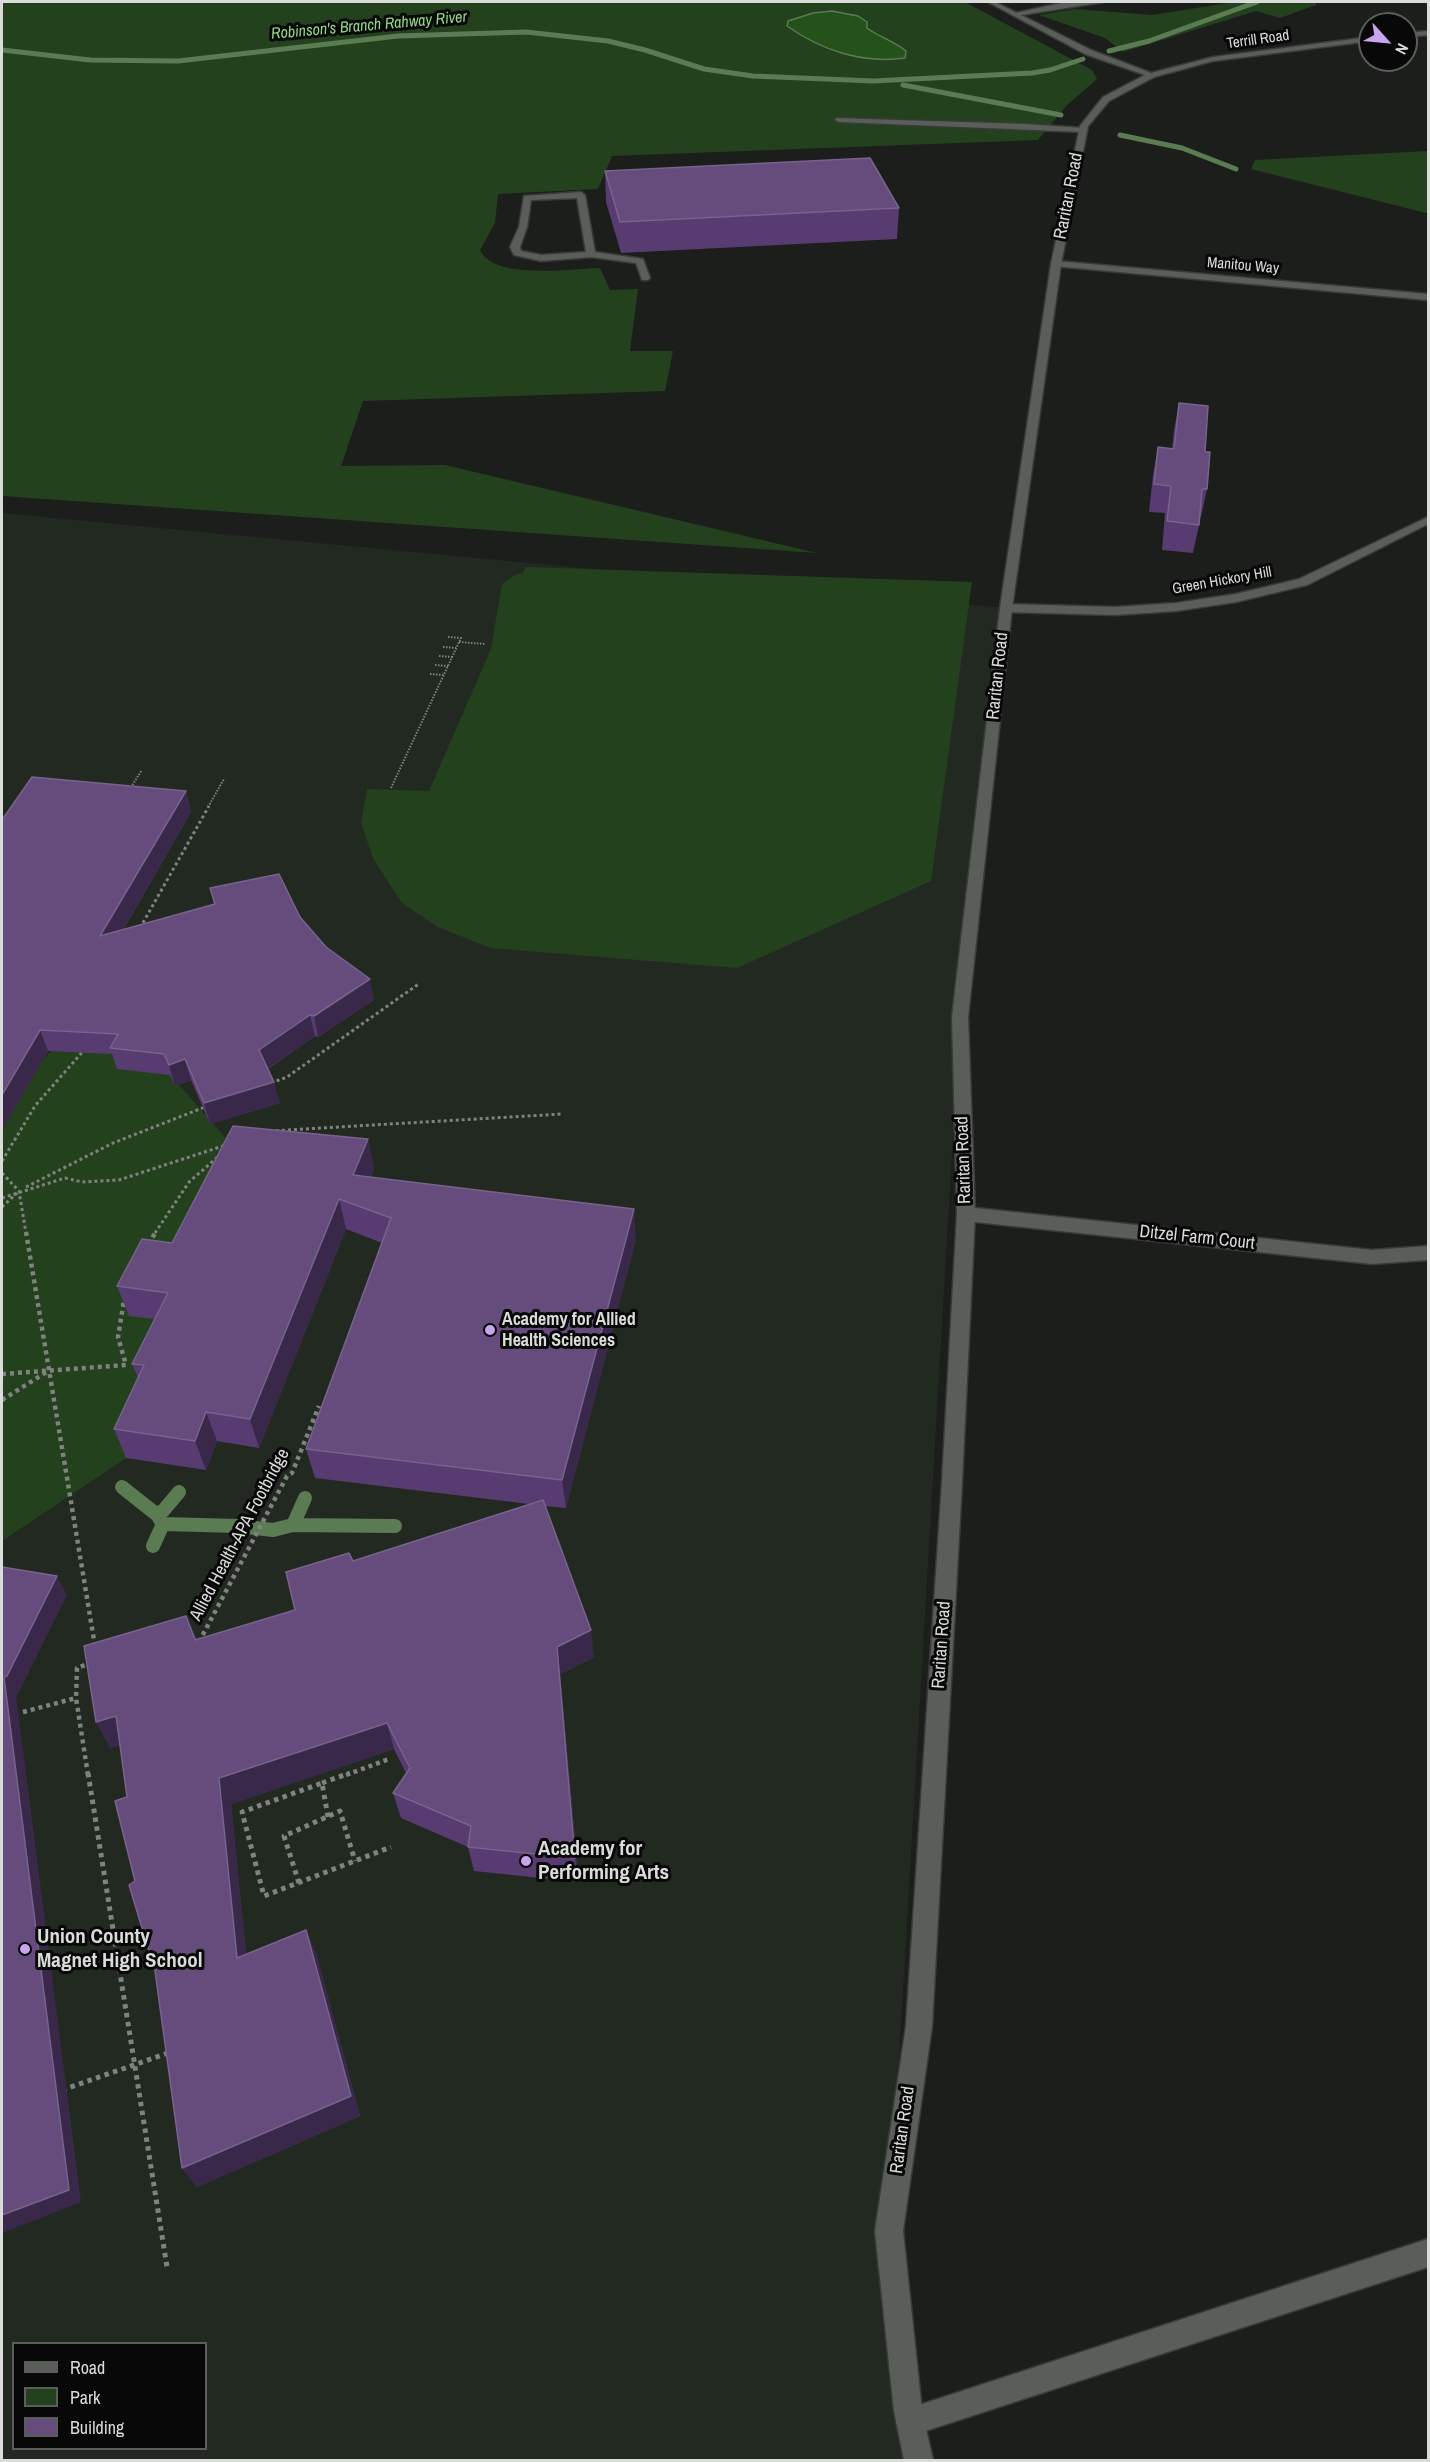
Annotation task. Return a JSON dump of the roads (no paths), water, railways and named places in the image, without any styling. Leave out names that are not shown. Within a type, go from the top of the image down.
[{"type":"street","points":[[991,2],[1088,52],[1151,75]]},
{"type":"street","points":[[1015,14],[1060,5],[1101,2]]},
{"type":"street","name":"Terrill Road","points":[[1151,75],[1213,59],[1358,41]]},
{"type":"street","name":"Raritan Road","points":[[918,2460],[910,2422],[889,2231],[919,2026],[952,1482],[966,1214],[960,1017],[1006,608],[1056,264],[1083,130],[1094,112],[1106,99],[1151,75]]},
{"type":"street","points":[[839,120],[1083,130]]},
{"type":"street","points":[[591,254],[581,195],[526,198],[523,227],[515,247],[518,254],[541,258],[591,254],[640,261],[645,278]]},
{"type":"street","name":"Manitou Way","points":[[1056,264],[1428,297]]},
{"type":"street","name":"Green Hickory Hill","points":[[1006,608],[1115,611],[1176,607],[1236,598],[1303,582],[1428,520]]},
{"type":"street","name":"Ditzel Farm Court","points":[[966,1214],[1372,1257],[1428,1253]]},
{"type":"street","points":[[910,2422],[1428,2253]]},
{"type":"waterway","points":[[1109,51],[1149,41],[1257,2]]},
{"type":"waterway","name":"Robinson's Branch Rahway River","points":[[2,50],[90,60],[178,61],[398,36],[526,32],[608,41],[704,69],[753,76],[873,81],[1032,73],[1050,70],[1083,59]]},
{"type":"waterway","points":[[903,85],[1061,115]]},
{"type":"waterway","points":[[1120,135],[1182,148],[1236,169]]},
{"type":"waterway","points":[[122,1487],[156,1514],[163,1511],[179,1492]]},
{"type":"waterway","points":[[293,1525],[305,1498]]},
{"type":"waterway","points":[[159,1518],[163,1524]]},
{"type":"waterway","points":[[153,1546],[163,1524]]},
{"type":"waterway","points":[[163,1524],[238,1526],[273,1530],[293,1525]]},
{"type":"waterway","points":[[293,1525],[395,1526]]},
{"type":"place","name":"Academy for Allied Health Sciences","points":[[490,1330]]},
{"type":"place","name":"Academy for Performing Arts","points":[[526,1861]]},
{"type":"place","name":"Union County Magnet High School","points":[[25,1949]]}]
